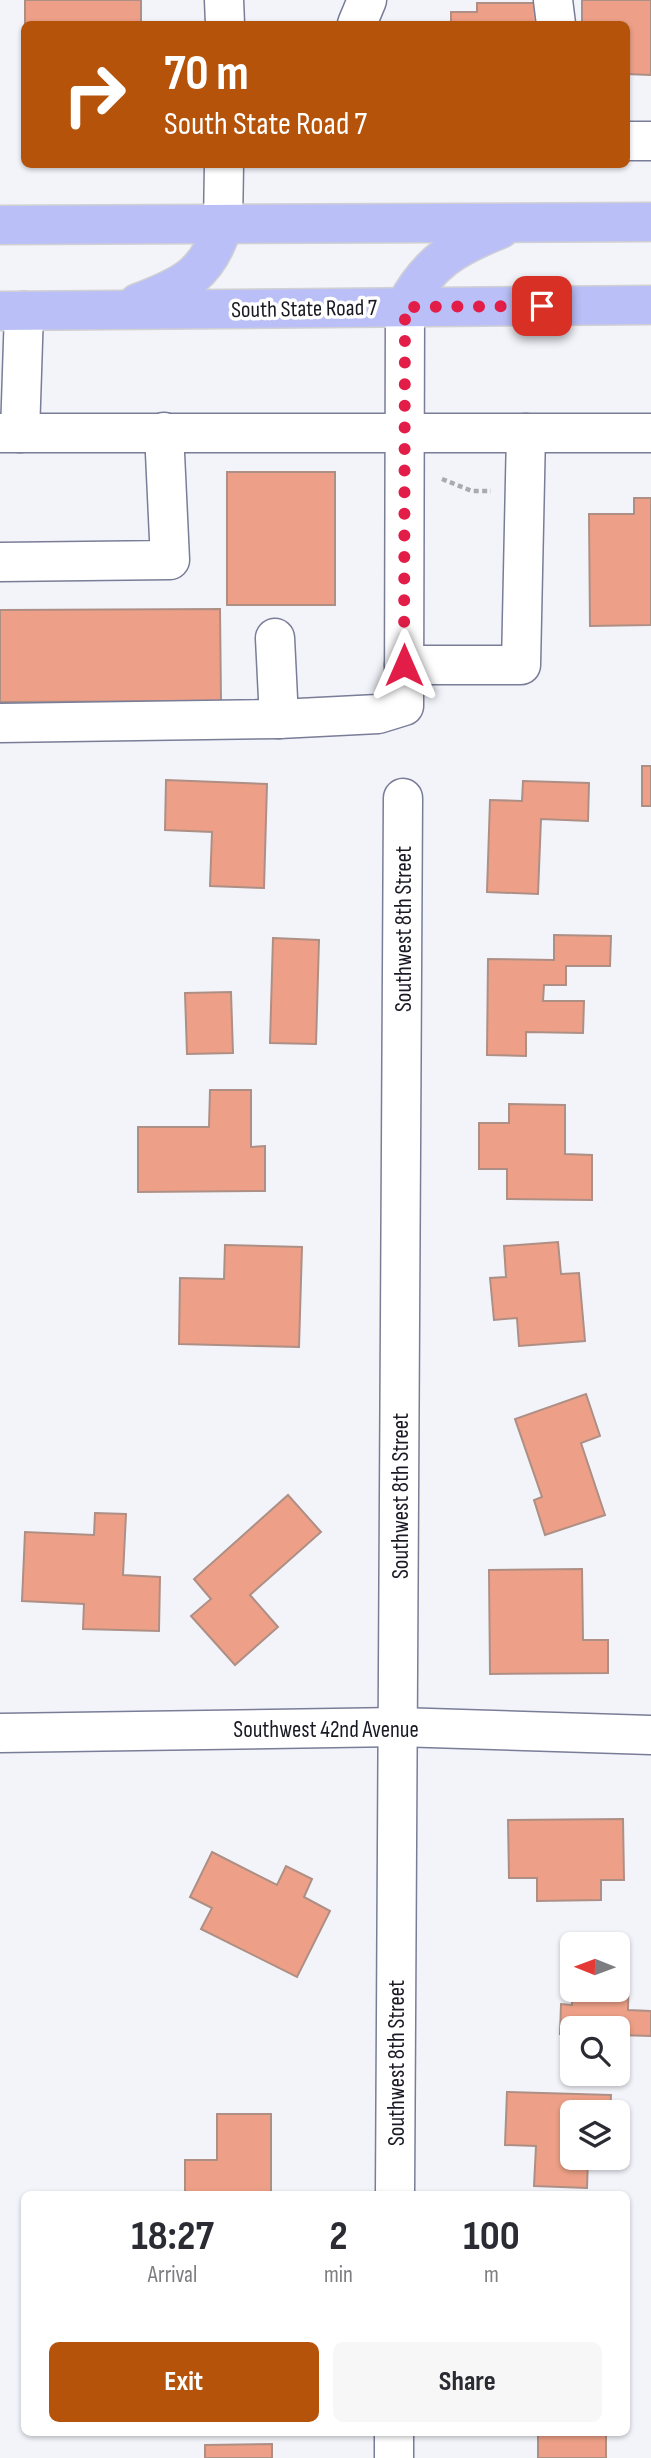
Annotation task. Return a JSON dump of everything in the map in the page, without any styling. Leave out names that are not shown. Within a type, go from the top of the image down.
[{"type":"main road","points":[[0,225],[651,222]]},
{"type":"main road","points":[[405,307],[417,284],[440,261],[464,243],[512,224]]},
{"type":"main road","points":[[120,310],[172,291],[199,271],[216,248],[223,225]]},
{"type":"main road","name":"South State Road 7","points":[[12,311],[651,305]]},
{"type":"street","points":[[224,0],[225,21]]},
{"type":"street","points":[[358,21],[367,0]]},
{"type":"street","points":[[554,0],[556,21]]},
{"type":"street","points":[[630,141],[651,141]]},
{"type":"street","points":[[223,225],[224,168]]},
{"type":"street","points":[[0,723],[279,719],[378,714],[404,706],[405,307]]},
{"type":"street","points":[[12,311],[10,433],[651,433]]},
{"type":"street","points":[[0,562],[170,560],[164,432]]},
{"type":"street","points":[[404,665],[520,665],[526,433]]},
{"type":"street","points":[[275,638],[279,719]]},
{"type":"street","name":"Southwest 8th Street","points":[[395,2191],[403,798]]},
{"type":"street","name":"Southwest 42nd Avenue","points":[[0,1733],[398,1727],[651,1735]]},
{"type":"street","points":[[394,2436],[394,2458]]},
{"type":"path","points":[[442,479],[472,491],[503,492]]},
{"type":"building","points":[[25,0],[141,0],[141,21],[25,21]]},
{"type":"building","points":[[582,0],[651,0],[651,75],[630,74],[630,21],[582,21]]},
{"type":"building","points":[[477,3],[547,3],[547,21],[451,21],[451,12],[477,12]]},
{"type":"building","points":[[227,472],[335,472],[335,605],[227,605]]},
{"type":"building","points":[[634,498],[651,498],[651,625],[590,626],[589,514],[634,514]]},
{"type":"building","points":[[220,609],[221,701],[0,702],[0,610]]},
{"type":"building","points":[[642,766],[651,766],[651,806],[642,806]]},
{"type":"building","points":[[166,780],[267,784],[264,888],[210,886],[212,832],[165,830]]},
{"type":"building","points":[[523,781],[589,783],[588,821],[541,819],[538,894],[487,892],[490,800],[522,801]]},
{"type":"building","points":[[554,935],[611,936],[610,966],[566,966],[566,985],[544,985],[543,1001],[584,1001],[583,1033],[526,1032],[526,1056],[487,1055],[488,959],[554,960]]},
{"type":"building","points":[[273,938],[319,940],[316,1044],[270,1043]]},
{"type":"building","points":[[231,992],[233,1053],[187,1054],[185,993]]},
{"type":"building","points":[[210,1090],[251,1090],[251,1147],[265,1146],[265,1191],[138,1192],[138,1127],[209,1127]]},
{"type":"building","points":[[509,1104],[565,1105],[565,1154],[592,1155],[592,1200],[507,1199],[507,1169],[479,1169],[479,1123],[509,1123]]},
{"type":"building","points":[[558,1242],[561,1274],[579,1273],[585,1341],[519,1346],[517,1318],[494,1320],[490,1278],[506,1277],[504,1246]]},
{"type":"building","points":[[225,1245],[302,1247],[299,1347],[179,1344],[180,1278],[224,1279]]},
{"type":"building","points":[[586,1394],[600,1436],[581,1443],[605,1515],[545,1535],[534,1500],[542,1497],[515,1419]]},
{"type":"building","points":[[288,1495],[321,1532],[250,1595],[278,1627],[235,1665],[191,1616],[211,1599],[194,1579]]},
{"type":"building","points":[[95,1513],[126,1514],[123,1575],[160,1577],[159,1631],[83,1629],[84,1604],[22,1601],[25,1532],[94,1535]]},
{"type":"building","points":[[582,1569],[583,1640],[608,1640],[608,1673],[490,1674],[489,1570]]},
{"type":"building","points":[[623,1819],[624,1880],[601,1880],[601,1900],[537,1901],[537,1878],[509,1878],[508,1820]]},
{"type":"building","points":[[212,1852],[277,1885],[286,1866],[312,1879],[304,1897],[330,1911],[297,1977],[201,1929],[212,1908],[190,1897]]},
{"type":"building","points":[[572,2002],[628,2002],[628,2010],[651,2011],[651,2036],[630,2035],[630,2016],[561,2016],[561,2004],[572,2005]]},
{"type":"building","points":[[507,2092],[611,2095],[611,2100],[560,2100],[560,2170],[588,2170],[587,2188],[534,2186],[536,2146],[505,2145]]},
{"type":"building","points":[[217,2114],[271,2114],[271,2191],[185,2191],[185,2160],[217,2160]]},
{"type":"building","points":[[538,2436],[606,2436],[606,2458],[538,2458]]},
{"type":"building","points":[[272,2444],[272,2458],[205,2458],[205,2445]]},
{"type":"route","points":[[404,665],[405,307],[542,306]]}]
